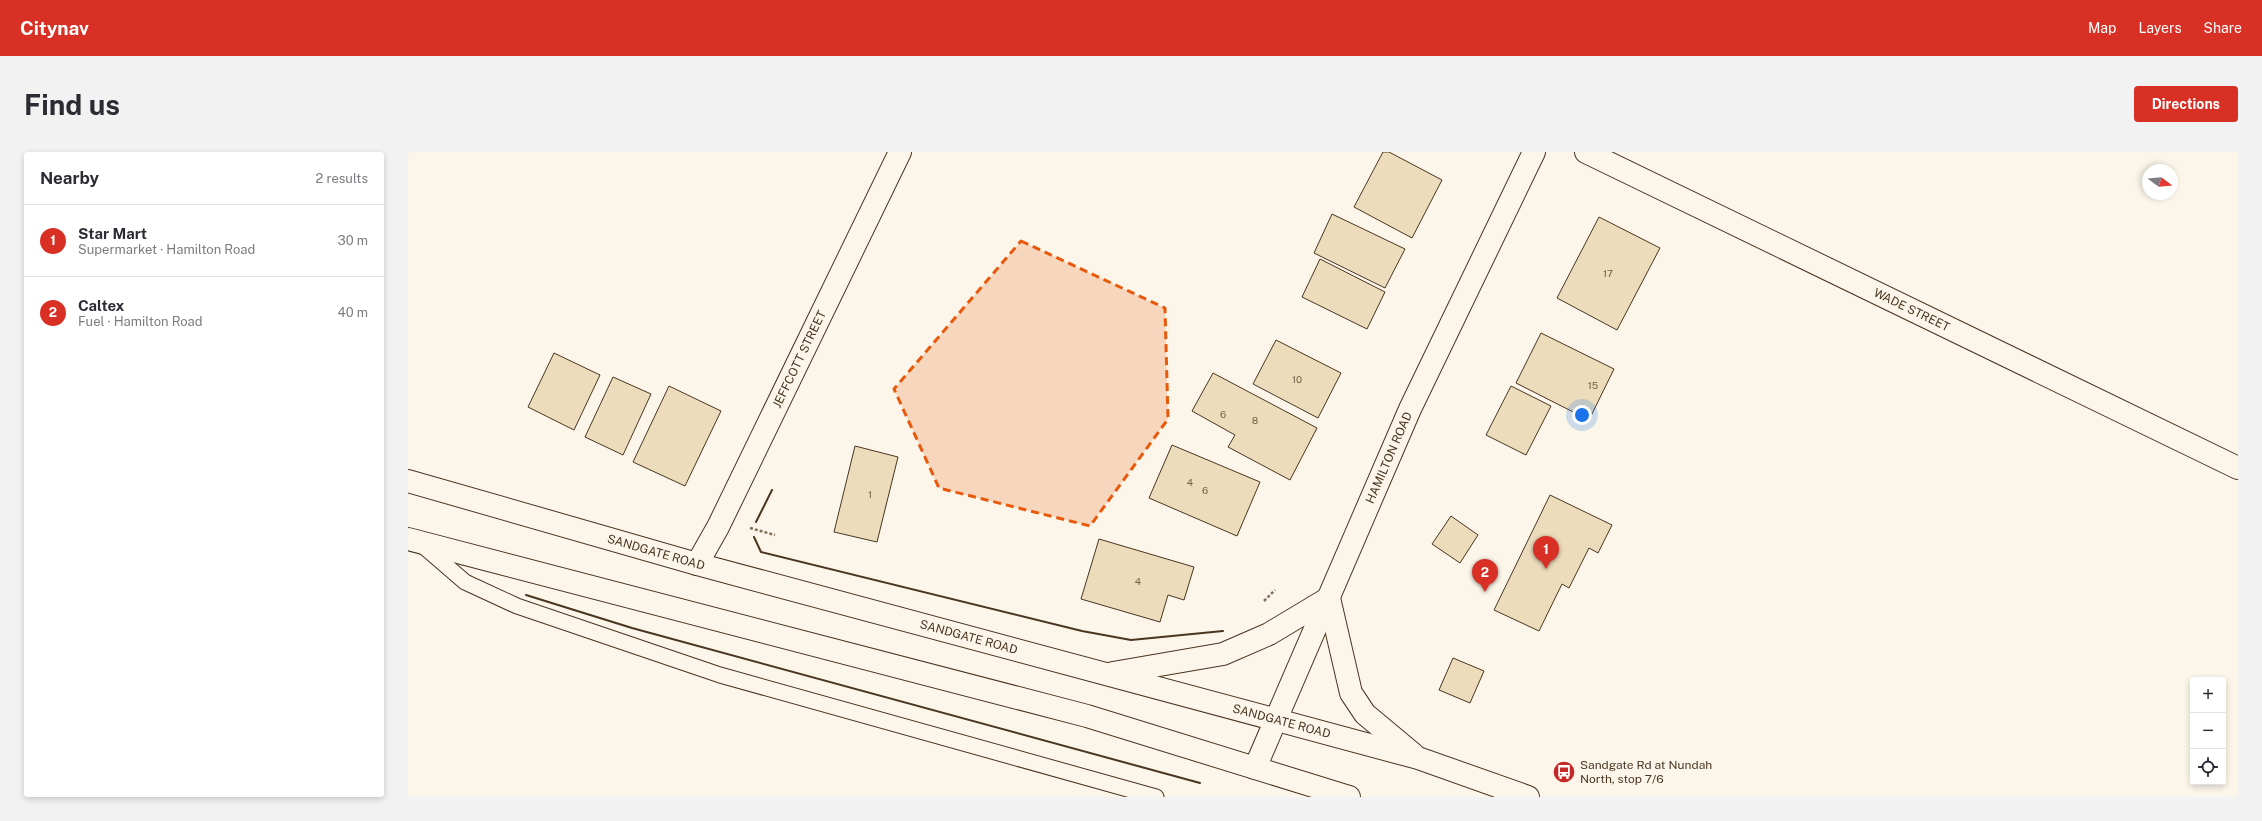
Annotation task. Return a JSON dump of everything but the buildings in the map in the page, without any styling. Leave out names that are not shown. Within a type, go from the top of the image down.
[{"type":"main road","name":"JEFFCOTT STREET","points":[[697,564],[718,527],[900,152]]},
{"type":"main road","name":"HAMILTON ROAD","points":[[1254,768],[1410,409],[1534,152]]},
{"type":"main road","name":"WADE STREET","points":[[1586,152],[2238,468]]},
{"type":"main road","name":"SANDGATE ROAD","points":[[408,482],[697,564],[1418,758],[1528,797]]},
{"type":"main road","points":[[413,540],[1087,716],[1350,797]]},
{"type":"main road","points":[[1107,675],[1224,654],[1269,634],[1329,598],[1351,693],[1365,714],[1418,758]]},
{"type":"lane","points":[[413,540],[465,582],[517,606],[720,675],[1156,797]]},
{"type":"path","points":[[747,527],[775,535]]},
{"type":"path","points":[[1264,601],[1275,590]]},
{"type":"highlighted area","points":[[1021,241],[1165,308],[1168,419],[1090,526],[939,488],[894,389]]},
{"type":"wall","points":[[756,522],[772,490]]},
{"type":"wall","points":[[754,537],[761,552],[1082,631],[1131,640],[1223,631]]},
{"type":"wall","points":[[526,595],[632,628],[1200,783]]},
{"type":"place","name":"Star Mart","points":[[1546,569]]},
{"type":"place","name":"Caltex","points":[[1485,592]]},
{"type":"place","name":"Sandgate Rd at Nundah North, stop 7/6","points":[[1564,772]]}]
